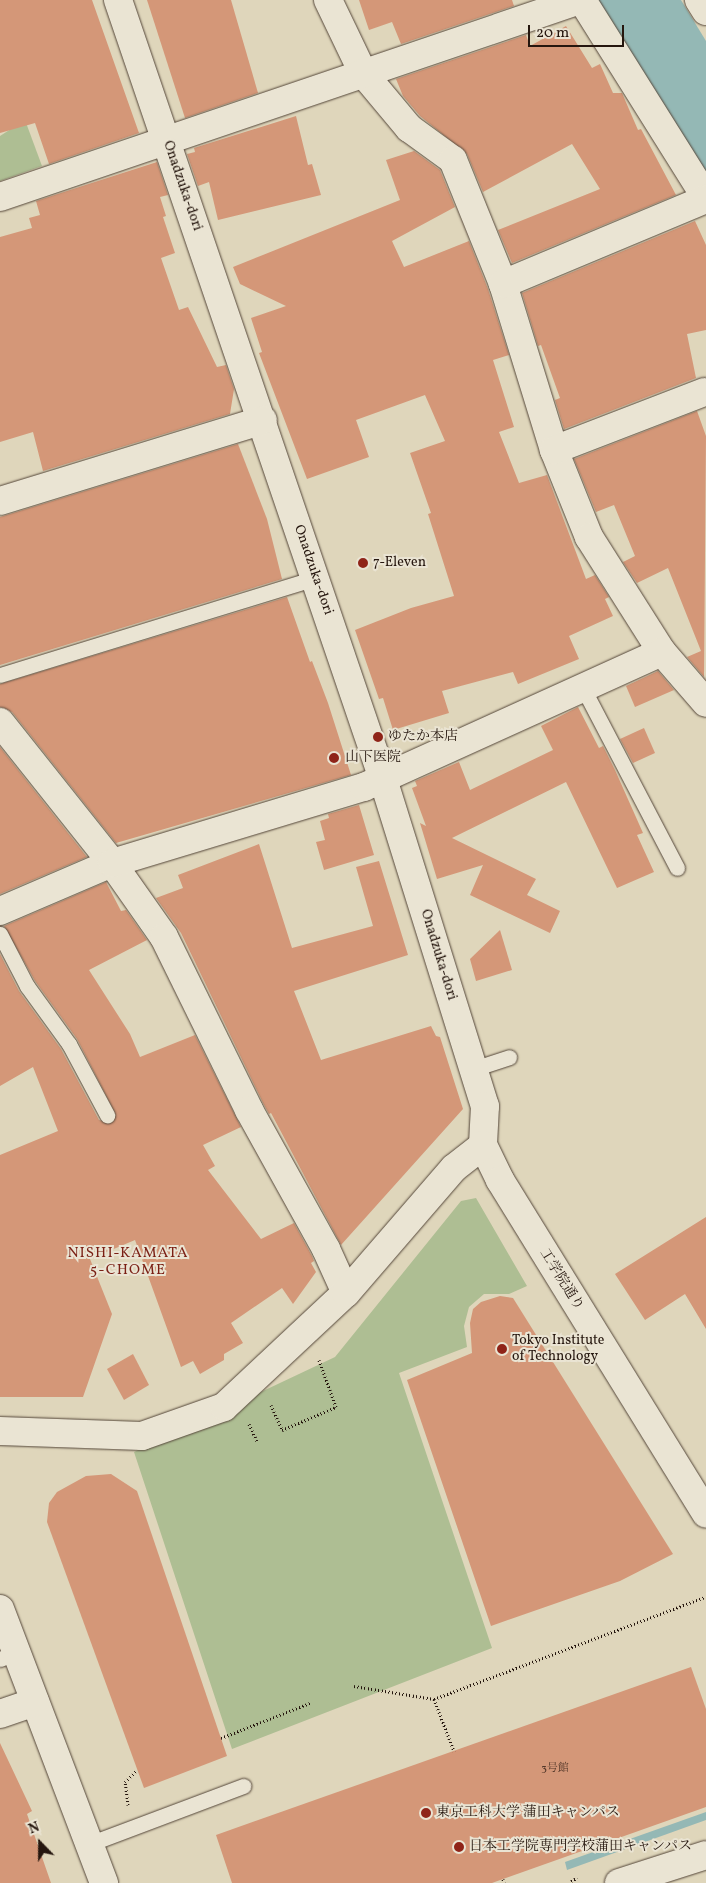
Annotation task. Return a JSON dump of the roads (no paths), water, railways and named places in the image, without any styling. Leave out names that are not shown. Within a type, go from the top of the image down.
[{"type":"street","name":"Onadzuka-dori","points":[[118,0],[263,420],[383,779],[484,1106],[483,1145]]},
{"type":"street","points":[[328,0],[363,73],[409,128],[453,160],[503,284],[554,450],[589,537],[662,652],[706,703]]},
{"type":"street","points":[[0,197],[581,0],[706,199],[503,284]]},
{"type":"street","points":[[699,0],[706,11]]},
{"type":"street","points":[[554,450],[704,392]]},
{"type":"street","points":[[0,501],[263,420]]},
{"type":"street","points":[[0,911],[112,863],[383,779],[662,652]]},
{"type":"street","points":[[0,722],[112,863],[164,938],[249,1110],[326,1249],[346,1293]]},
{"type":"street","points":[[0,1431],[142,1436],[224,1407],[346,1293],[454,1168],[483,1145]]},
{"type":"street","name":"工学院通り","points":[[483,1145],[500,1180],[706,1514]]},
{"type":"street","points":[[0,1609],[8,1655],[35,1702],[104,1883]]},
{"type":"street","points":[[0,1714],[35,1702]]},
{"type":"street","points":[[619,1883],[706,1855]]},
{"type":"lane","points":[[0,675],[316,578]]},
{"type":"lane","points":[[583,688],[677,868]]},
{"type":"lane","points":[[0,934],[27,986],[69,1044],[107,1115]]},
{"type":"lane","points":[[473,1069],[508,1057]]},
{"type":"lane","points":[[89,1844],[243,1786]]},
{"type":"water","points":[[596,0],[681,0],[706,41],[706,183]]},
{"type":"water","points":[[706,1812],[706,1820],[567,1870],[565,1862]]},
{"type":"place","name":"7-Eleven","points":[[363,563]]},
{"type":"place","name":"ゆたか本店","points":[[378,737]]},
{"type":"place","name":"山下医院","points":[[334,758]]},
{"type":"place","name":"Tokyo Institute of Technology","points":[[502,1349]]},
{"type":"place","name":"東京工科大学 蒲田キャンパス","points":[[426,1813]]},
{"type":"place","name":"日本工学院専門学校蒲田キャンパス","points":[[459,1847]]},
{"type":"district","name":"NISHI-KAMATA 5-CHOME","points":[[128,1262]]}]
